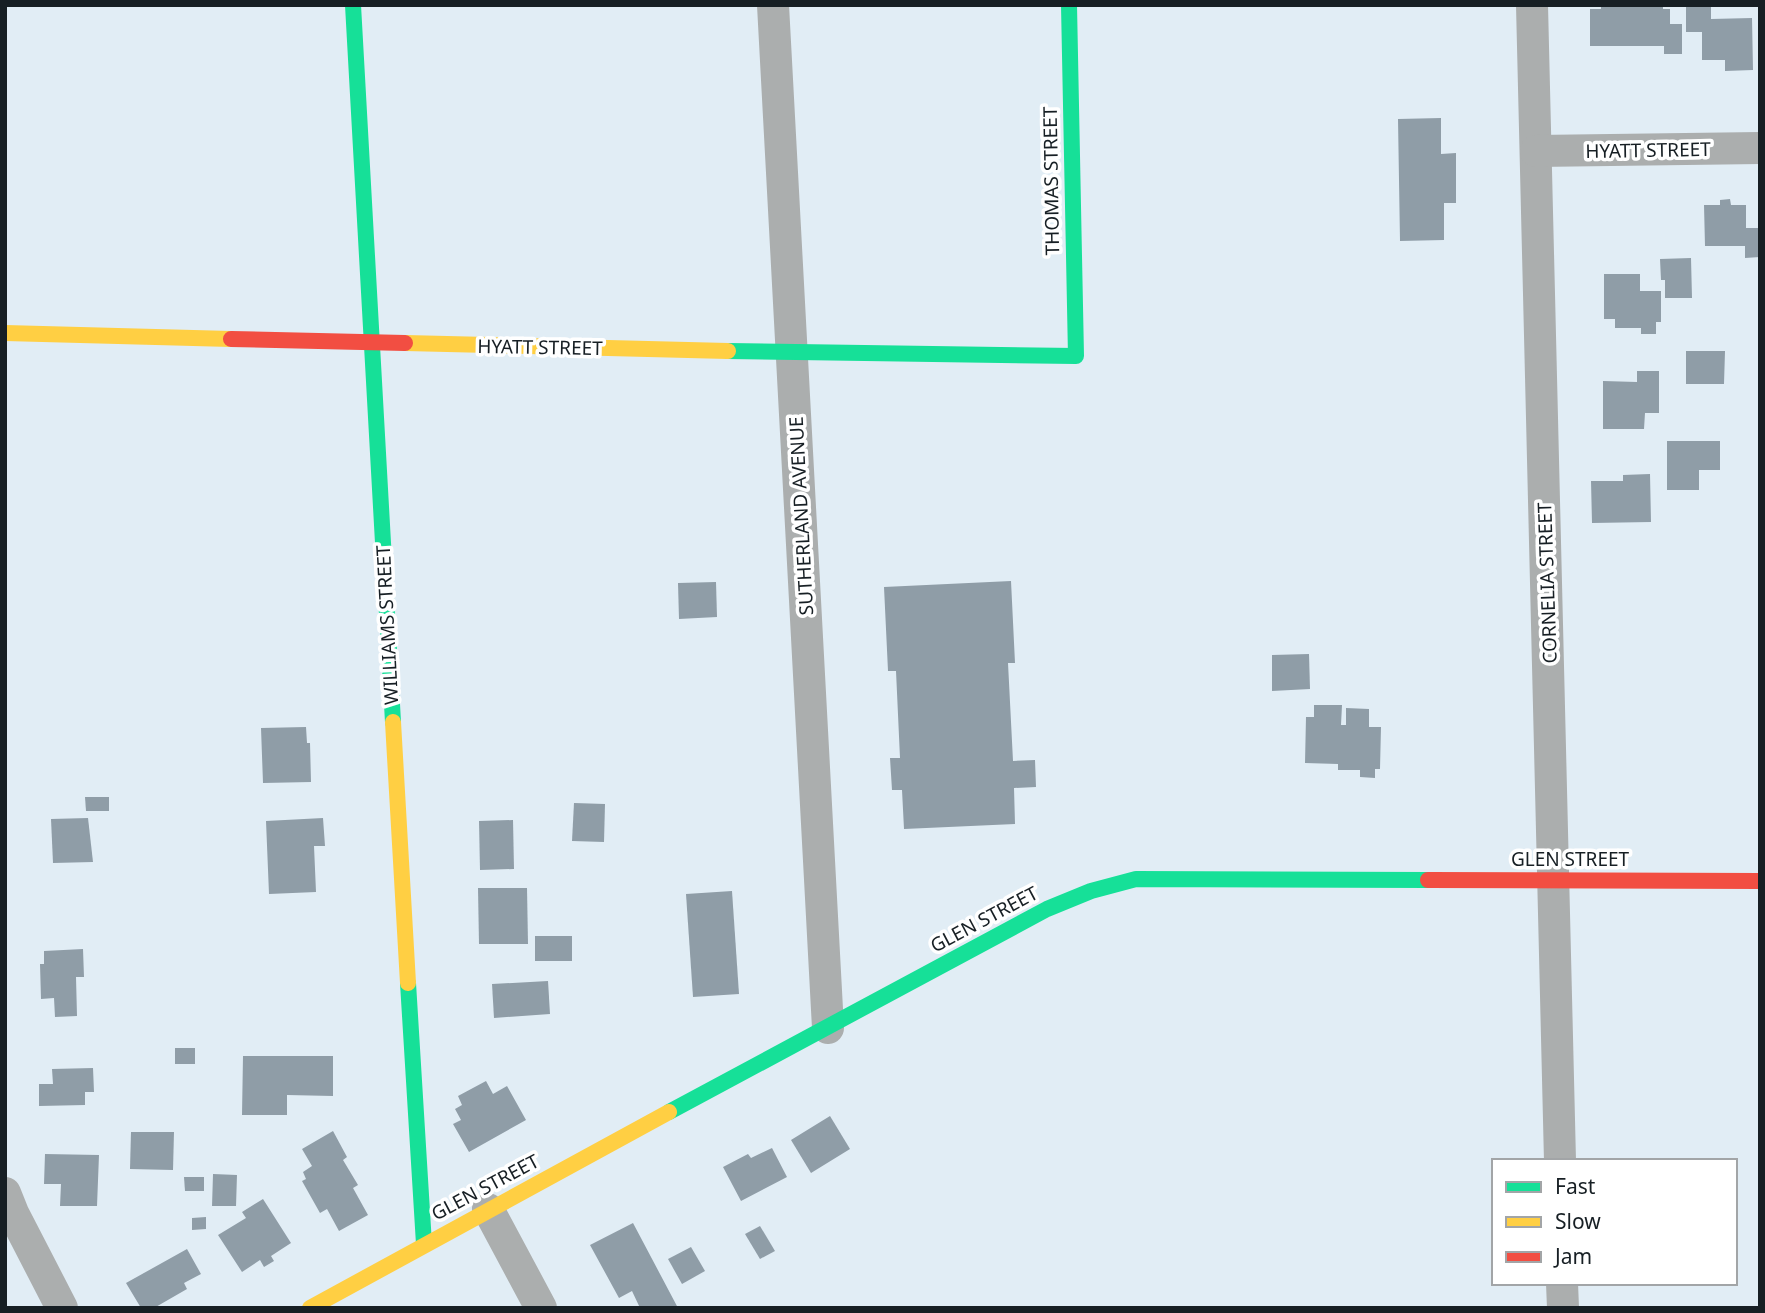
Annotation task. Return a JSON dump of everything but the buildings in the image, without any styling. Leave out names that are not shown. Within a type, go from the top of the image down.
[{"type":"street","name":"WILLIAMS STREET","points":[[353,5],[370,343],[424,1244]]},
{"type":"street","name":"SUTHERLAND AVENUE","points":[[773,5],[828,1027]]},
{"type":"street","name":"THOMAS STREET","points":[[1069,5],[1076,356]]},
{"type":"street","name":"CORNELIA STREET","points":[[1532,5],[1560,1159]]},
{"type":"street","name":"HYATT STREET","points":[[1536,151],[1760,148]]},
{"type":"street","name":"HYATT STREET","points":[[5,332],[792,354],[1076,356]]},
{"type":"street","name":"GLEN STREET","points":[[310,1308],[488,1209],[1047,909],[1091,891],[1136,879],[1760,881]]},
{"type":"street","points":[[5,1193],[62,1308]]},
{"type":"street","points":[[488,1209],[541,1308]]},
{"type":"street","points":[[1562,1285],[1563,1308]]},
{"type":"traffic: fast","points":[[353,5],[393,722]]},
{"type":"traffic: fast","points":[[728,351],[1076,356],[1069,5]]},
{"type":"traffic: fast","points":[[669,1112],[1047,909],[1091,891],[1136,879],[1428,880]]},
{"type":"traffic: fast","points":[[408,983],[424,1244]]},
{"type":"traffic: slow","points":[[5,333],[231,339]]},
{"type":"traffic: slow","points":[[405,343],[728,351]]},
{"type":"traffic: slow","points":[[393,722],[408,983]]},
{"type":"traffic: slow","points":[[310,1308],[669,1112]]},
{"type":"traffic: jam","points":[[231,339],[405,343]]},
{"type":"traffic: jam","points":[[1428,880],[1760,881]]}]
